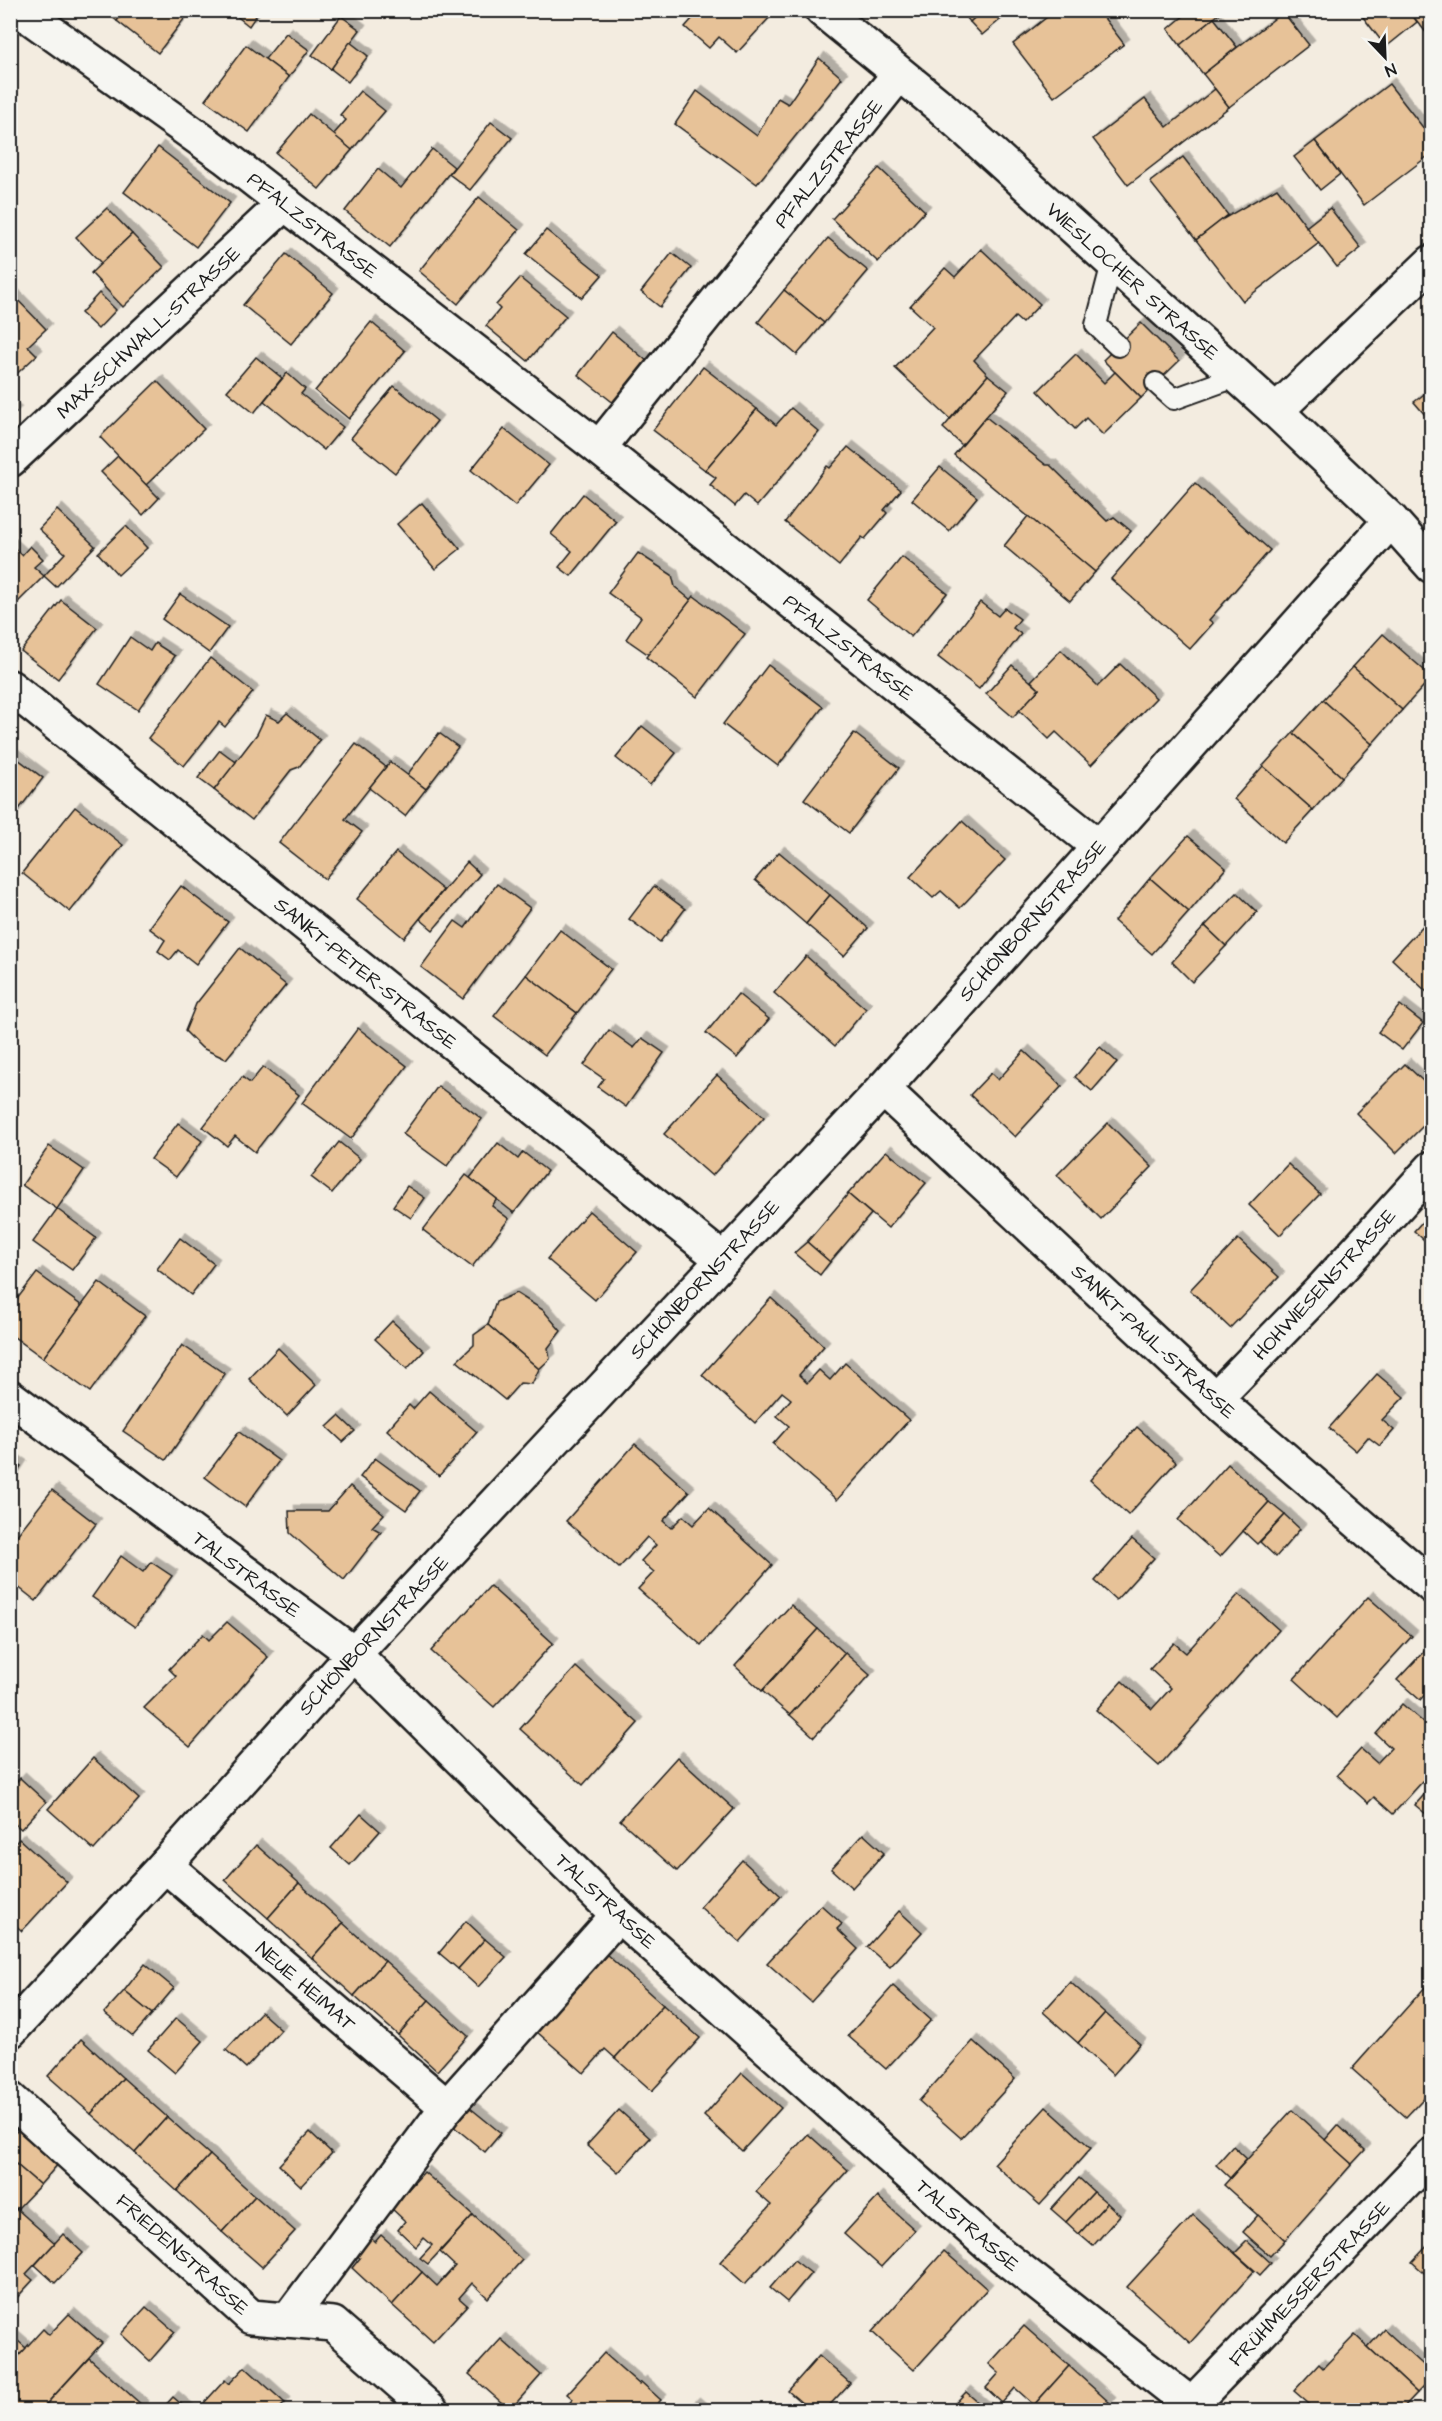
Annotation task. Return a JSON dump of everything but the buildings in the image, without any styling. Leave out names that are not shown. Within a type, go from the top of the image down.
[{"type":"street","name":"PFALZSTRASSE","points":[[20,10],[225,157],[599,448],[1098,846]]},
{"type":"street","name":"WIESLOCHER STRASSE","points":[[822,10],[942,108],[1238,376],[1391,520],[1431,567]]},
{"type":"street","name":"PFALZSTRASSE","points":[[599,448],[899,74]]},
{"type":"street","name":"MAX-SCHWALL-STRASSE","points":[[10,459],[285,204]]},
{"type":"street","points":[[1276,411],[1431,262]]},
{"type":"street","name":"SCHÖNBORNSTRASSE","points":[[10,2031],[165,1865],[354,1654],[883,1089],[1391,520]]},
{"type":"street","name":"SANKT-PETER-STRASSE","points":[[10,687],[722,1259]]},
{"type":"street","name":"SANKT-PAUL-STRASSE","points":[[883,1089],[1215,1399],[1431,1586]]},
{"type":"street","name":"HOHWIESENSTRASSE","points":[[1215,1399],[1322,1289],[1431,1167]]},
{"type":"street","name":"TALSTRASSE","points":[[10,1397],[354,1654],[618,1915],[989,2245],[1192,2409]]},
{"type":"street","name":"NEUE HEIMAT","points":[[165,1865],[447,2107]]},
{"type":"street","points":[[288,2320],[447,2107],[618,1915]]},
{"type":"street","name":"FRIEDENSTRASSE","points":[[10,2099],[251,2317],[333,2324],[431,2410]]},
{"type":"street","name":"FRÜHMESSERSTRASSE","points":[[1192,2409],[1431,2155]]},
{"type":"lane","points":[[1112,262],[1096,325],[1118,346]]},
{"type":"lane","points":[[1156,383],[1174,399],[1238,376]]}]
